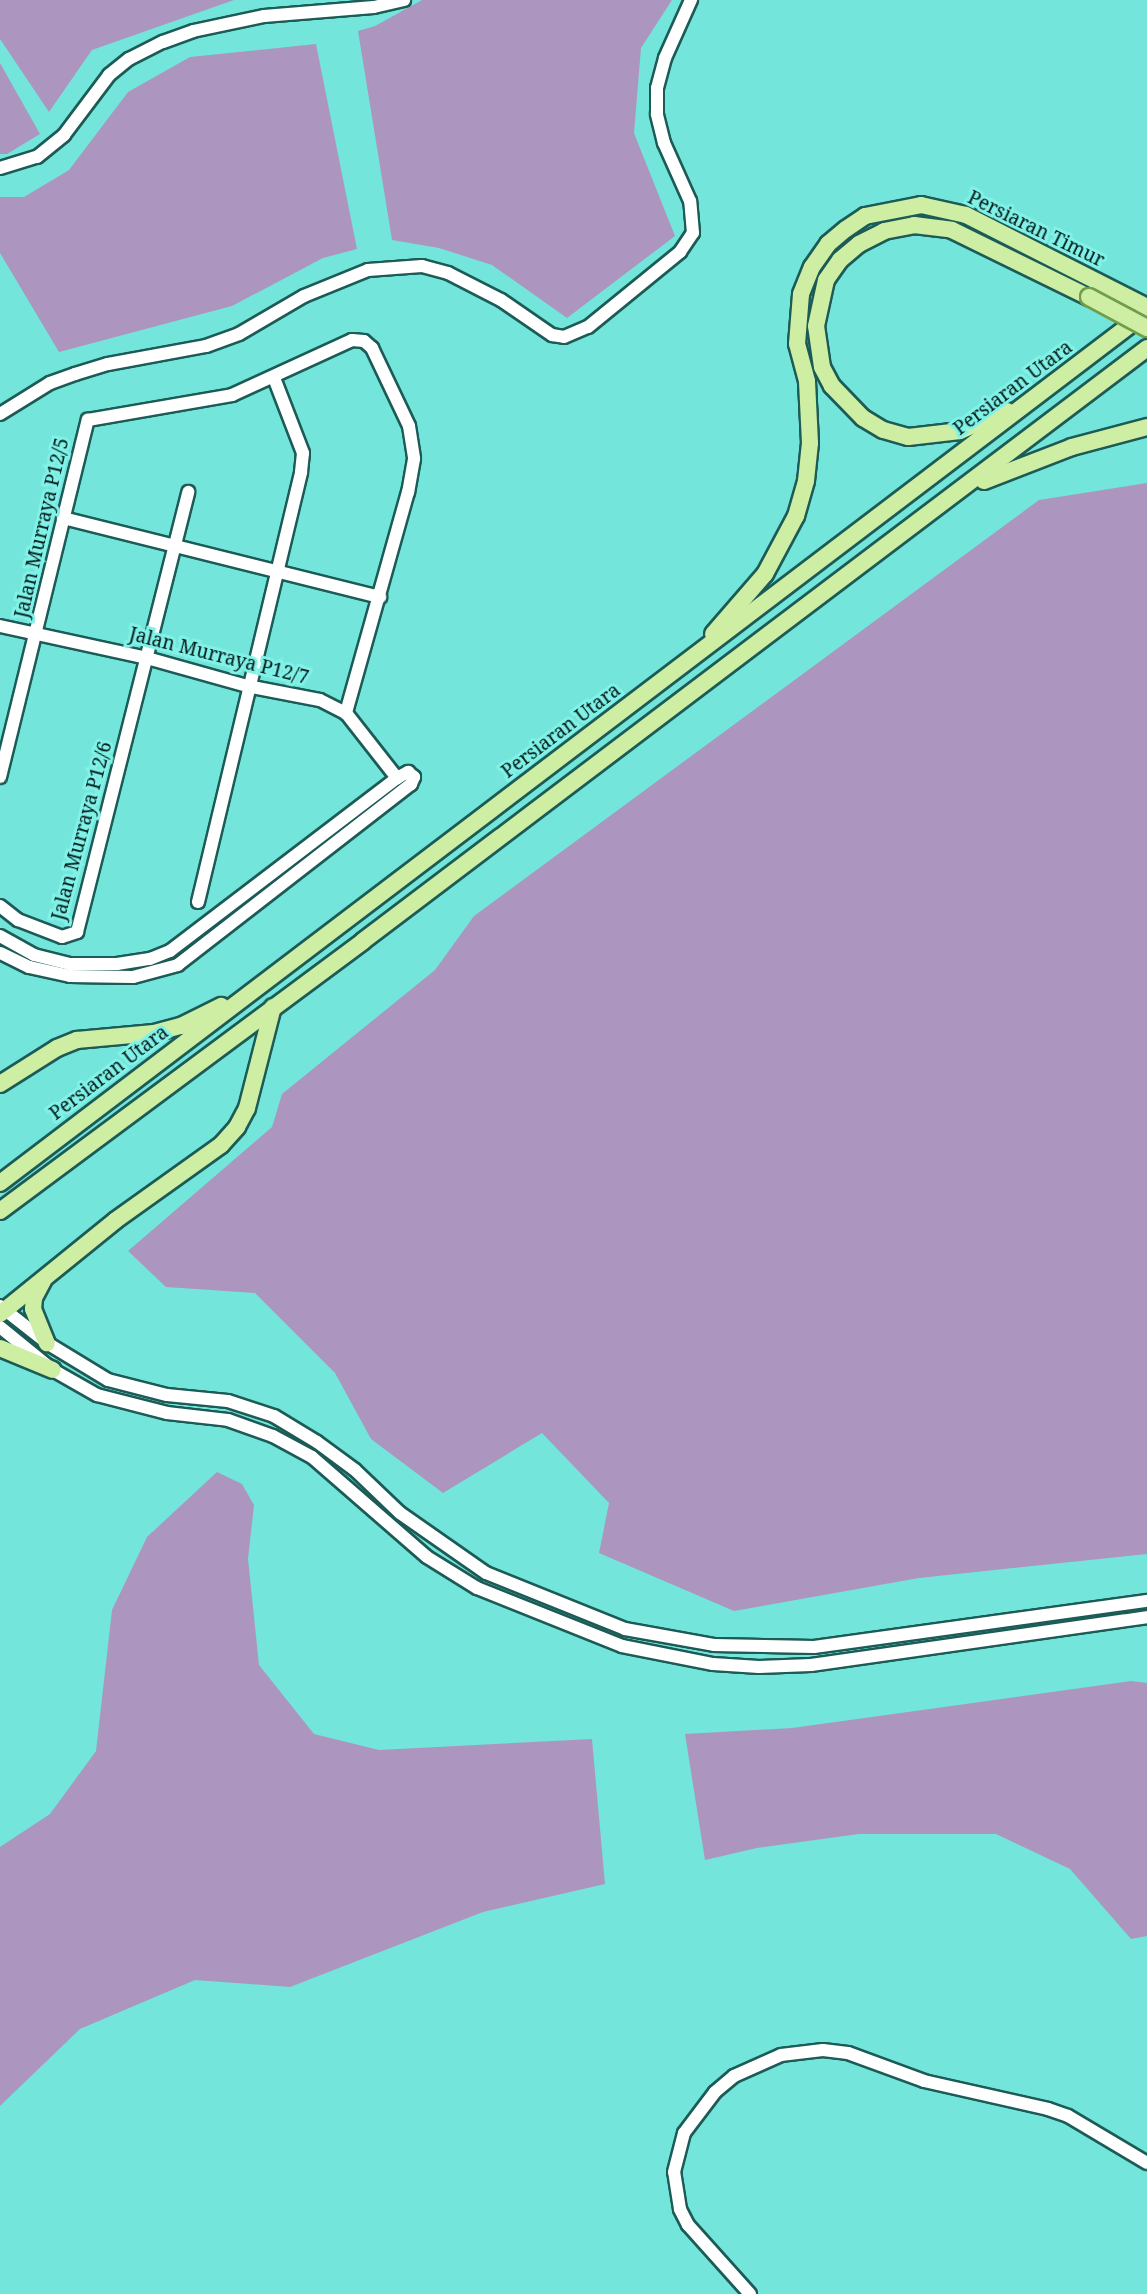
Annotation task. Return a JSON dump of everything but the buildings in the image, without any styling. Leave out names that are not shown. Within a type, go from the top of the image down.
[{"type":"main road","name":"Persiaran Timur","points":[[694,658],[765,574],[796,516],[806,481],[811,411],[807,381],[797,344],[797,318],[801,294],[813,267],[828,244],[865,216],[921,205],[966,215],[1147,309]]},
{"type":"main road","name":"Persiaran Timur","points":[[1035,398],[960,431],[908,437],[883,430],[863,418],[832,386],[822,367],[816,326],[826,280],[840,260],[884,231],[914,225],[952,230],[1147,328]]},
{"type":"main road","name":"Persiaran Utara","points":[[0,1183],[694,658],[1035,398],[1147,309]]},
{"type":"main road","points":[[0,1211],[956,495],[1147,348]]},
{"type":"main road","points":[[956,495],[1072,447],[1147,427]]},
{"type":"main road","points":[[0,1084],[57,1048],[77,1040],[154,1033],[181,1026],[251,992]]},
{"type":"main road","points":[[2,1310],[221,1145],[237,1127],[247,1108],[274,1007]]},
{"type":"main road","points":[[47,1343],[33,1309],[34,1298],[48,1273]]},
{"type":"main road","points":[[0,1348],[53,1370]]},
{"type":"street","points":[[0,168],[37,157],[64,135],[109,75],[129,59],[163,42],[193,31],[264,16],[374,8],[404,0]]},
{"type":"street","points":[[0,414],[50,383],[75,374],[108,364],[206,346],[239,334],[304,296],[368,270],[422,266],[448,273],[501,300],[552,335],[564,337],[588,327],[680,252],[693,233],[691,201],[664,143],[657,114],[657,88],[666,58],[691,0]]},
{"type":"street","points":[[198,902],[247,686],[278,572],[303,453],[274,378],[352,341],[364,341],[372,348],[409,426],[414,459],[380,597],[346,713]]},
{"type":"street","name":"Jalan Murraya P12/5","points":[[37,635],[88,420],[97,416],[232,395],[274,378]]},
{"type":"street","points":[[146,658],[188,492]]},
{"type":"street","points":[[63,518],[380,597]]},
{"type":"street","name":"Jalan Murraya P12/7","points":[[0,626],[146,658],[247,686],[320,701],[346,713],[397,778],[408,772],[412,773],[414,781],[178,965],[133,977],[70,976],[29,967],[0,953]]},
{"type":"street","points":[[0,777],[37,635]]},
{"type":"street","name":"Jalan Murraya P12/6","points":[[0,906],[18,920],[62,937],[77,932],[146,658]]},
{"type":"street","points":[[0,936],[34,955],[69,964],[132,962],[170,951],[397,778]]},
{"type":"street","points":[[2,1310],[47,1343],[108,1380],[167,1395],[228,1401],[274,1416],[317,1442],[355,1470],[400,1513],[486,1573],[625,1629],[714,1646],[814,1647],[1147,1601]]},
{"type":"street","points":[[0,1327],[53,1370],[97,1395],[167,1413],[228,1420],[273,1436],[313,1457],[427,1556],[477,1588],[622,1646],[670,1658],[759,1667],[811,1665],[1147,1617]]},
{"type":"street","points":[[750,2294],[688,2225],[680,2210],[677,2154],[684,2133],[715,2092],[734,2076],[781,2055],[822,2050],[848,2053],[924,2081],[1048,2109],[1068,2116],[1147,2163]]},
{"type":"shaded area","points":[[0,0],[234,0],[92,50],[49,112],[0,39]]},
{"type":"shaded area","points":[[422,0],[672,0],[641,48],[634,133],[675,236],[567,318],[492,265],[439,248],[392,240],[358,31],[375,26]]},
{"type":"shaded area","points":[[316,44],[357,249],[323,258],[232,306],[59,352],[0,253],[0,197],[24,197],[69,170],[128,92],[190,57]]},
{"type":"shaded area","points":[[0,63],[40,134],[7,154],[0,154]]},
{"type":"shaded area","points":[[1147,483],[1147,1554],[919,1578],[734,1611],[599,1553],[609,1503],[542,1433],[443,1493],[371,1439],[335,1373],[255,1293],[166,1287],[128,1251],[272,1127],[282,1094],[435,970],[474,916],[1039,500]]},
{"type":"shaded area","points":[[217,1472],[242,1484],[254,1505],[248,1559],[259,1665],[314,1734],[379,1750],[592,1739],[605,1884],[483,1912],[290,1987],[195,1980],[80,2029],[0,2106],[0,1847],[50,1814],[96,1751],[112,1610],[147,1537]]},
{"type":"shaded area","points":[[1131,1681],[1147,1683],[1147,1936],[1131,1939],[1070,1869],[996,1834],[859,1834],[757,1848],[705,1860],[685,1734],[792,1728]]}]
